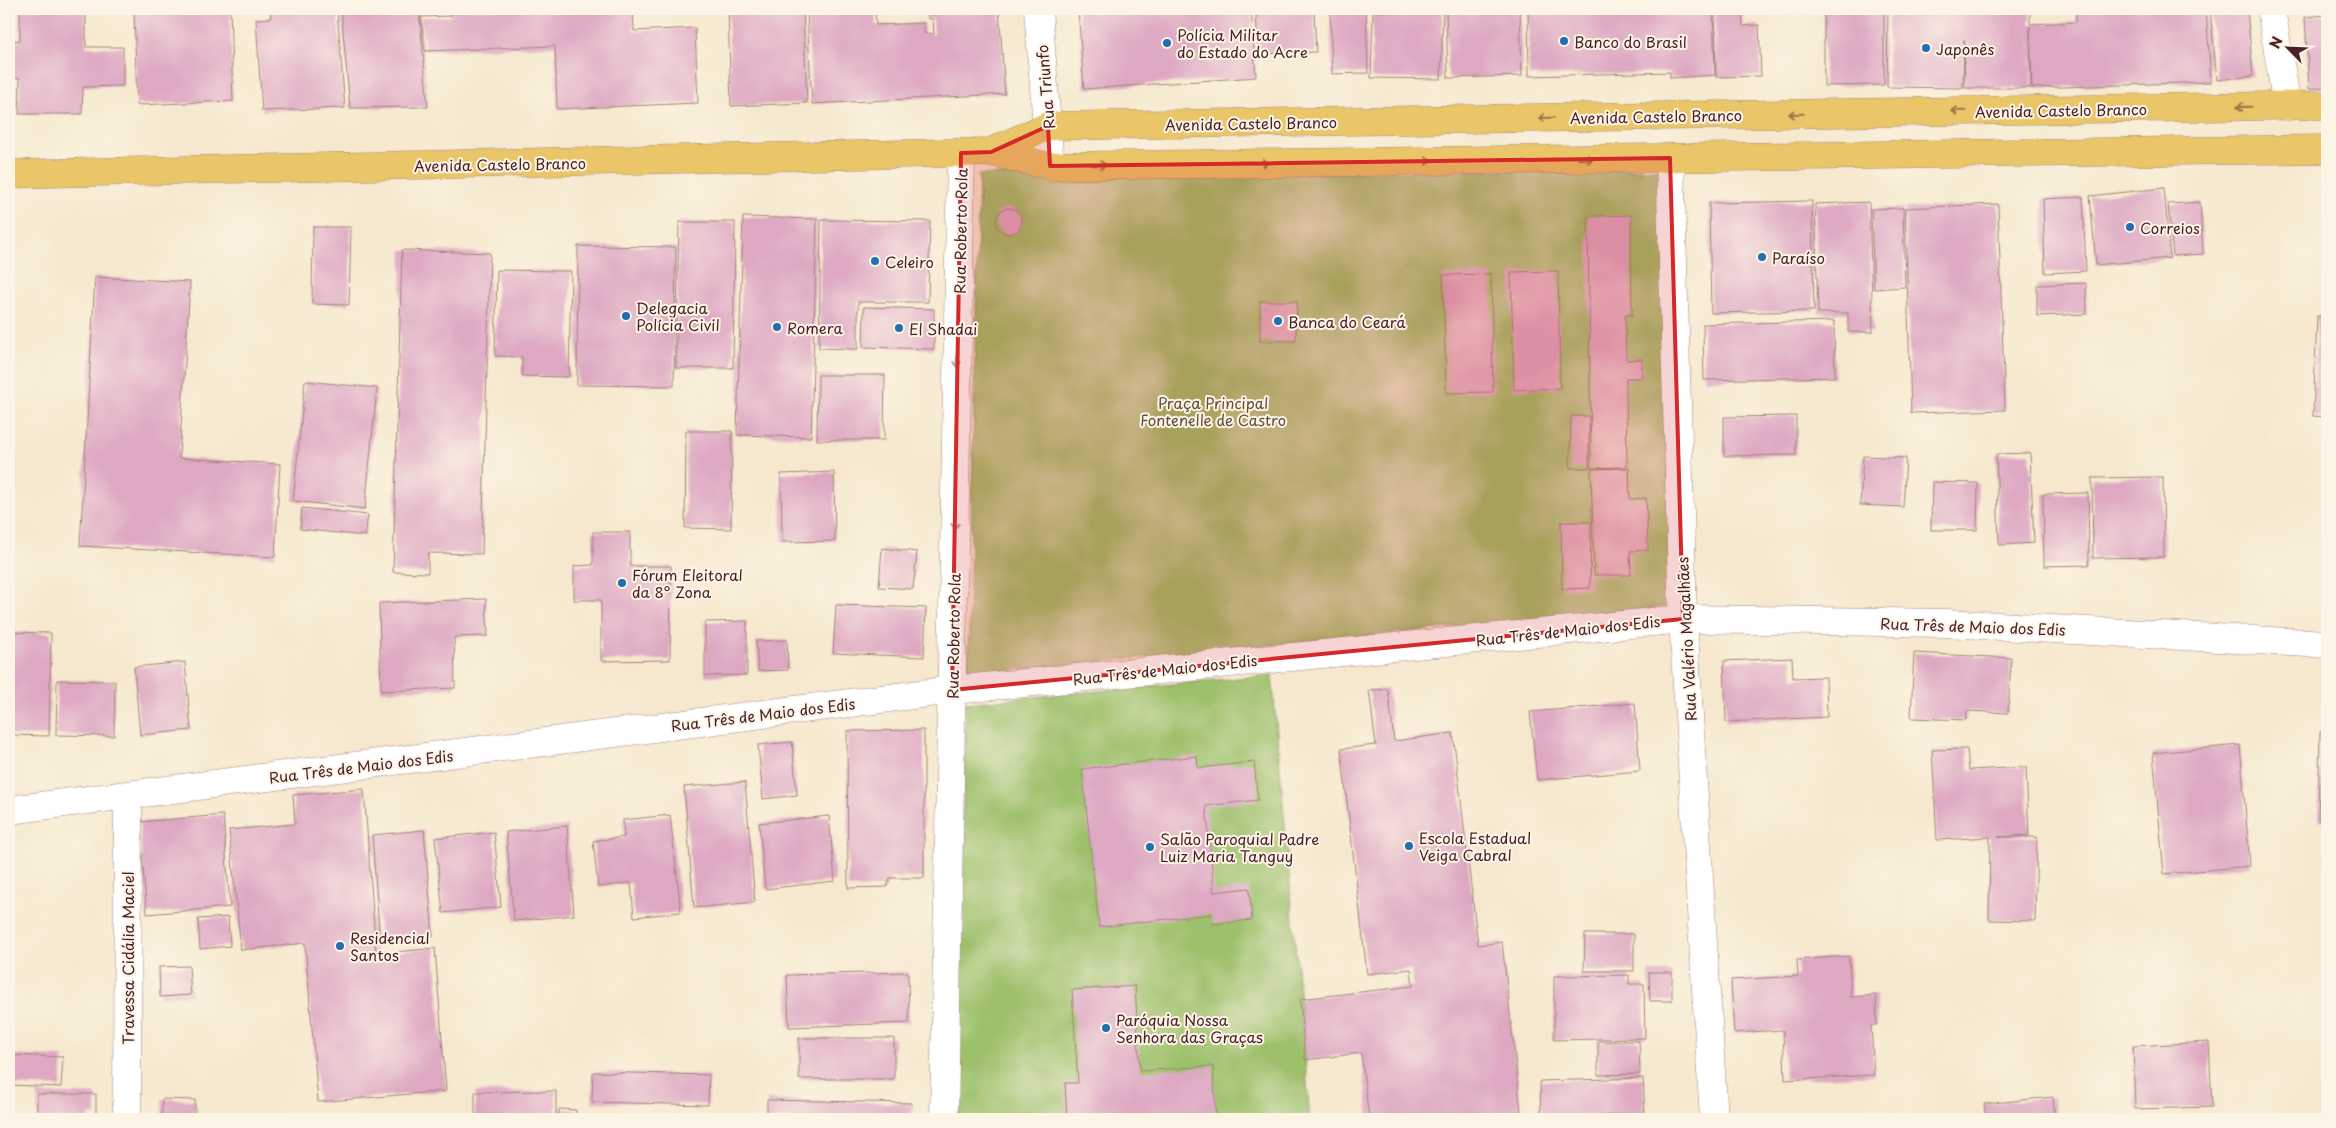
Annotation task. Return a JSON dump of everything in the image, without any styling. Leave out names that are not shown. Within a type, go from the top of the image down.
[{"type":"highway","name":"Avenida Castelo Branco","points":[[991,152],[1048,126],[2327,105]]},
{"type":"highway","name":"Avenida Castelo Branco","points":[[9,174],[991,152],[1050,166],[2327,149]]},
{"type":"street","name":"Rua Triunfo","points":[[1038,9],[1050,166]]},
{"type":"street","points":[[2271,9],[2287,106]]},
{"type":"street","name":"Rua Roberto Rola","points":[[944,1119],[961,153]]},
{"type":"street","name":"Rua Valério Magalhães","points":[[1670,158],[1684,619],[1714,1119]]},
{"type":"street","name":"Rua Três de Maio dos Edis","points":[[9,810],[952,690],[1684,619],[1946,623],[2327,644]]},
{"type":"street","name":"Travessa Cidália Maciel","points":[[127,1119],[128,796]]},
{"type":"highlighted area","points":[[1048,126],[1050,166],[1670,158],[1683,619],[952,690],[961,153],[991,152]]},
{"type":"green space","name":"Praça Principal Fontenelle de Castro","points":[[1662,169],[1676,606],[968,674],[979,175]]},
{"type":"green space","points":[[1272,675],[1310,1119],[954,1119],[966,703]]},
{"type":"building","points":[[20,9],[86,9],[86,47],[123,47],[123,86],[83,87],[82,114],[19,114],[20,78],[9,78],[9,41],[20,40]]},
{"type":"building","points":[[134,9],[230,9],[233,101],[137,105]]},
{"type":"building","points":[[270,9],[337,9],[345,108],[262,111],[256,19],[271,18]]},
{"type":"building","points":[[341,9],[419,9],[428,107],[350,108]]},
{"type":"building","points":[[450,9],[633,9],[634,31],[695,28],[698,103],[557,109],[555,46],[425,51],[421,17],[451,16]]},
{"type":"building","points":[[728,9],[803,9],[807,103],[731,106]]},
{"type":"building","points":[[875,9],[876,25],[924,23],[924,33],[934,34],[933,19],[928,19],[928,9],[999,9],[1005,94],[812,104],[807,13]]},
{"type":"building","name":"Polícia Militar do Estado do Acre","points":[[1078,9],[1251,9],[1256,77],[1084,89]]},
{"type":"building","points":[[1256,9],[1314,9],[1316,52],[1258,54]]},
{"type":"building","points":[[1330,9],[1366,9],[1368,73],[1332,74]]},
{"type":"building","points":[[1393,9],[1443,9],[1441,79],[1371,78],[1373,11],[1393,12]]},
{"type":"building","points":[[1446,9],[1520,9],[1522,76],[1448,78]]},
{"type":"building","points":[[1528,9],[1713,9],[1715,75],[1670,78],[1670,72],[1529,76]]},
{"type":"building","points":[[1824,9],[1884,9],[1884,85],[1824,86]]},
{"type":"building","points":[[1888,9],[2030,9],[2030,24],[2076,22],[2076,9],[2206,9],[2211,82],[2032,88],[2030,26],[2031,88],[1965,88],[1964,40],[1963,88],[1887,87]]},
{"type":"building","points":[[2210,9],[2247,9],[2253,76],[2217,80]]},
{"type":"building","points":[[1742,10],[1743,26],[1759,25],[1761,76],[1716,77],[1715,11]]},
{"type":"building","points":[[2327,15],[2327,87],[2309,89],[2305,17]]},
{"type":"building","name":"Correios","points":[[2164,188],[2170,258],[2096,265],[2090,196]]},
{"type":"building","points":[[2083,197],[2086,271],[2045,273],[2043,199]]},
{"type":"building","name":"Paraíso","points":[[1812,201],[1814,311],[1711,313],[1709,203]]},
{"type":"building","points":[[1869,202],[1873,332],[1848,332],[1848,313],[1818,313],[1815,204]]},
{"type":"building","points":[[2200,202],[2203,254],[2173,256],[2168,204]]},
{"type":"building","points":[[1998,204],[2005,410],[1911,413],[1905,208]]},
{"type":"building","points":[[1009,208],[1018,212],[1022,221],[1018,230],[1009,234],[1000,230],[996,221],[1000,212]]},
{"type":"building","points":[[1903,208],[1905,287],[1874,289],[1871,209]]},
{"type":"building","points":[[1631,215],[1632,315],[1625,315],[1626,360],[1642,359],[1642,378],[1626,378],[1627,467],[1591,468],[1588,216]]},
{"type":"building","name":"Romera","points":[[743,217],[817,219],[811,437],[737,435]]},
{"type":"building","name":"Celeiro","points":[[821,220],[930,221],[928,302],[858,302],[858,349],[819,348]]},
{"type":"building","points":[[679,222],[735,222],[733,368],[676,368]]},
{"type":"building","points":[[313,227],[351,227],[349,305],[312,304]]},
{"type":"building","name":"Delegacia Polícia Civil","points":[[578,246],[676,247],[674,386],[577,385]]},
{"type":"building","points":[[402,250],[490,253],[482,554],[428,553],[428,573],[393,572]]},
{"type":"building","points":[[497,270],[571,271],[569,377],[522,376],[522,357],[495,356]]},
{"type":"building","points":[[1558,271],[1560,388],[1514,390],[1511,272]]},
{"type":"building","points":[[1491,274],[1493,392],[1446,393],[1443,275]]},
{"type":"building","points":[[95,277],[190,282],[179,458],[280,464],[275,557],[80,546]]},
{"type":"building","points":[[2086,283],[2087,314],[2037,316],[2037,285]]},
{"type":"building","name":"Banca do Ceará","points":[[1260,301],[1297,301],[1296,341],[1260,341]]},
{"type":"building","name":"El Shadai","points":[[864,307],[934,309],[934,349],[863,347]]},
{"type":"building","points":[[2317,316],[2327,316],[2327,417],[2313,416]]},
{"type":"building","points":[[1834,321],[1835,377],[1704,380],[1703,324]]},
{"type":"building","points":[[818,375],[885,375],[884,440],[817,440]]},
{"type":"building","points":[[305,381],[377,388],[365,509],[293,501]]},
{"type":"building","points":[[1571,416],[1589,416],[1589,468],[1570,468]]},
{"type":"building","points":[[1796,416],[1796,455],[1724,456],[1724,417]]},
{"type":"building","points":[[686,431],[732,431],[731,529],[685,528]]},
{"type":"building","points":[[2030,453],[2034,543],[1999,545],[1996,454]]},
{"type":"building","points":[[1863,456],[1906,458],[1903,507],[1860,505]]},
{"type":"building","points":[[1629,468],[1630,499],[1646,498],[1648,550],[1630,551],[1631,575],[1594,575],[1591,469]]},
{"type":"building","points":[[834,472],[835,541],[782,542],[781,474]]},
{"type":"building","points":[[2163,477],[2164,557],[2093,558],[2092,478]]},
{"type":"building","points":[[1932,482],[1978,483],[1977,530],[1931,530]]},
{"type":"building","points":[[2088,493],[2089,565],[2044,566],[2043,494]]},
{"type":"building","points":[[302,508],[368,515],[365,536],[300,529]]},
{"type":"building","points":[[1561,522],[1591,522],[1590,588],[1562,589]]},
{"type":"building","name":"Fórum Eleitoral da 8° Zona","points":[[593,532],[630,532],[630,566],[671,566],[670,660],[601,661],[601,600],[574,600],[574,566],[593,565]]},
{"type":"building","points":[[882,548],[917,552],[913,589],[879,587]]},
{"type":"building","points":[[486,599],[488,636],[454,637],[455,688],[381,691],[379,603]]},
{"type":"building","points":[[836,605],[926,608],[924,657],[833,653]]},
{"type":"building","points":[[747,621],[747,675],[705,676],[705,622]]},
{"type":"building","points":[[9,632],[51,633],[49,736],[9,735]]},
{"type":"building","points":[[787,640],[788,670],[758,671],[756,641]]},
{"type":"building","points":[[1914,653],[2011,658],[2008,713],[1967,711],[1966,720],[1911,718]]},
{"type":"building","points":[[1792,658],[1793,678],[1826,677],[1827,717],[1726,722],[1724,661]]},
{"type":"building","points":[[185,662],[191,730],[140,735],[134,667]]},
{"type":"building","points":[[57,680],[115,681],[114,736],[56,735]]},
{"type":"building","name":"Escola Estadual Veiga Cabral","points":[[1388,689],[1394,741],[1453,733],[1478,945],[1502,942],[1521,1112],[1461,1119],[1369,1119],[1361,1053],[1305,1060],[1300,999],[1413,986],[1411,969],[1367,974],[1341,749],[1376,745],[1369,690]]},
{"type":"building","points":[[1635,703],[1640,771],[1537,780],[1530,712]]},
{"type":"building","points":[[924,730],[924,878],[890,878],[887,887],[848,888],[847,731]]},
{"type":"building","points":[[2320,732],[2327,732],[2327,820],[2318,820]]},
{"type":"building","points":[[792,742],[797,795],[763,799],[758,745]]},
{"type":"building","points":[[2240,745],[2250,866],[2164,874],[2153,753]]},
{"type":"building","points":[[1967,749],[1969,770],[2026,767],[2029,835],[1998,837],[2037,837],[2035,921],[1989,920],[1990,837],[1937,840],[1932,750]]},
{"type":"building","name":"Salão Paroquial Padre Luiz Maria Tanguy","points":[[1197,756],[1198,768],[1254,762],[1258,800],[1206,806],[1214,892],[1249,888],[1252,920],[1212,924],[1211,914],[1099,927],[1082,769]]},
{"type":"building","points":[[745,782],[755,902],[694,908],[684,787]]},
{"type":"building","name":"Residencial Santos","points":[[364,789],[376,954],[435,948],[446,1091],[318,1102],[305,943],[241,950],[229,830],[295,824],[293,795]]},
{"type":"building","points":[[223,815],[230,907],[147,914],[139,822]]},
{"type":"building","points":[[670,815],[681,912],[634,917],[631,883],[598,887],[593,841],[624,837],[623,820]]},
{"type":"building","points":[[829,816],[835,881],[765,889],[759,823]]},
{"type":"building","points":[[567,826],[574,915],[514,921],[506,832]]},
{"type":"building","points":[[424,830],[433,937],[380,942],[372,835]]},
{"type":"building","points":[[494,832],[501,907],[443,913],[435,838]]},
{"type":"building","points":[[228,917],[230,946],[200,949],[198,919]]},
{"type":"building","points":[[1585,934],[1634,934],[1634,971],[1584,971]]},
{"type":"building","points":[[1849,956],[1851,997],[1876,995],[1877,1025],[1871,1025],[1874,1075],[1785,1080],[1783,1030],[1734,1033],[1731,980],[1798,976],[1797,960]]},
{"type":"building","points":[[189,966],[191,995],[160,997],[159,967]]},
{"type":"building","points":[[908,972],[909,1023],[789,1027],[787,975]]},
{"type":"building","points":[[1649,972],[1672,972],[1672,1001],[1650,1001]]},
{"type":"building","points":[[1629,975],[1629,984],[1644,984],[1645,1038],[1554,1040],[1554,976]]},
{"type":"building","name":"Paróquia Nossa Senhora das Graças","points":[[1135,986],[1140,1071],[1213,1066],[1216,1119],[1067,1119],[1065,1083],[1078,1083],[1072,990]]},
{"type":"building","points":[[799,1038],[894,1038],[894,1079],[799,1079]]},
{"type":"building","points":[[1598,1041],[1639,1041],[1640,1074],[1598,1075]]},
{"type":"building","points":[[2209,1042],[2212,1107],[2135,1109],[2133,1046]]},
{"type":"building","points":[[9,1055],[63,1057],[61,1087],[9,1085]]},
{"type":"building","points":[[593,1072],[709,1075],[708,1105],[592,1102]]},
{"type":"building","points":[[1643,1078],[1645,1114],[1541,1118],[1540,1081]]},
{"type":"building","points":[[556,1091],[556,1119],[475,1119],[475,1092]]},
{"type":"building","points":[[37,1094],[96,1094],[96,1116],[89,1115],[89,1119],[37,1119]]},
{"type":"building","points":[[2053,1097],[2055,1119],[1986,1119],[1984,1104]]},
{"type":"building","points":[[162,1099],[195,1100],[195,1119],[162,1119]]},
{"type":"building","points":[[767,1100],[912,1103],[911,1119],[767,1119]]},
{"type":"building","points":[[559,1109],[576,1110],[575,1119],[559,1119]]},
{"type":"place","name":"Banco do Brasil","points":[[1564,41]]},
{"type":"place","name":"Polícia Militar do Estado do Acre","points":[[1167,43]]},
{"type":"place","name":"Japonês","points":[[1926,48]]},
{"type":"place","name":"Correios","points":[[2130,227]]},
{"type":"place","name":"Paraíso","points":[[1762,257]]},
{"type":"place","name":"Celeiro","points":[[875,261]]},
{"type":"place","name":"Delegacia Polícia Civil","points":[[626,316]]},
{"type":"place","name":"Banca do Ceará","points":[[1278,321]]},
{"type":"place","name":"Romera","points":[[777,327]]},
{"type":"place","name":"El Shadai","points":[[899,328]]},
{"type":"place","name":"Fórum Eleitoral da 8° Zona","points":[[622,583]]},
{"type":"place","name":"Escola Estadual Veiga Cabral","points":[[1409,846]]},
{"type":"place","name":"Salão Paroquial Padre Luiz Maria Tanguy","points":[[1150,847]]},
{"type":"place","name":"Residencial Santos","points":[[340,946]]},
{"type":"place","name":"Paróquia Nossa Senhora das Graças","points":[[1106,1028]]}]
